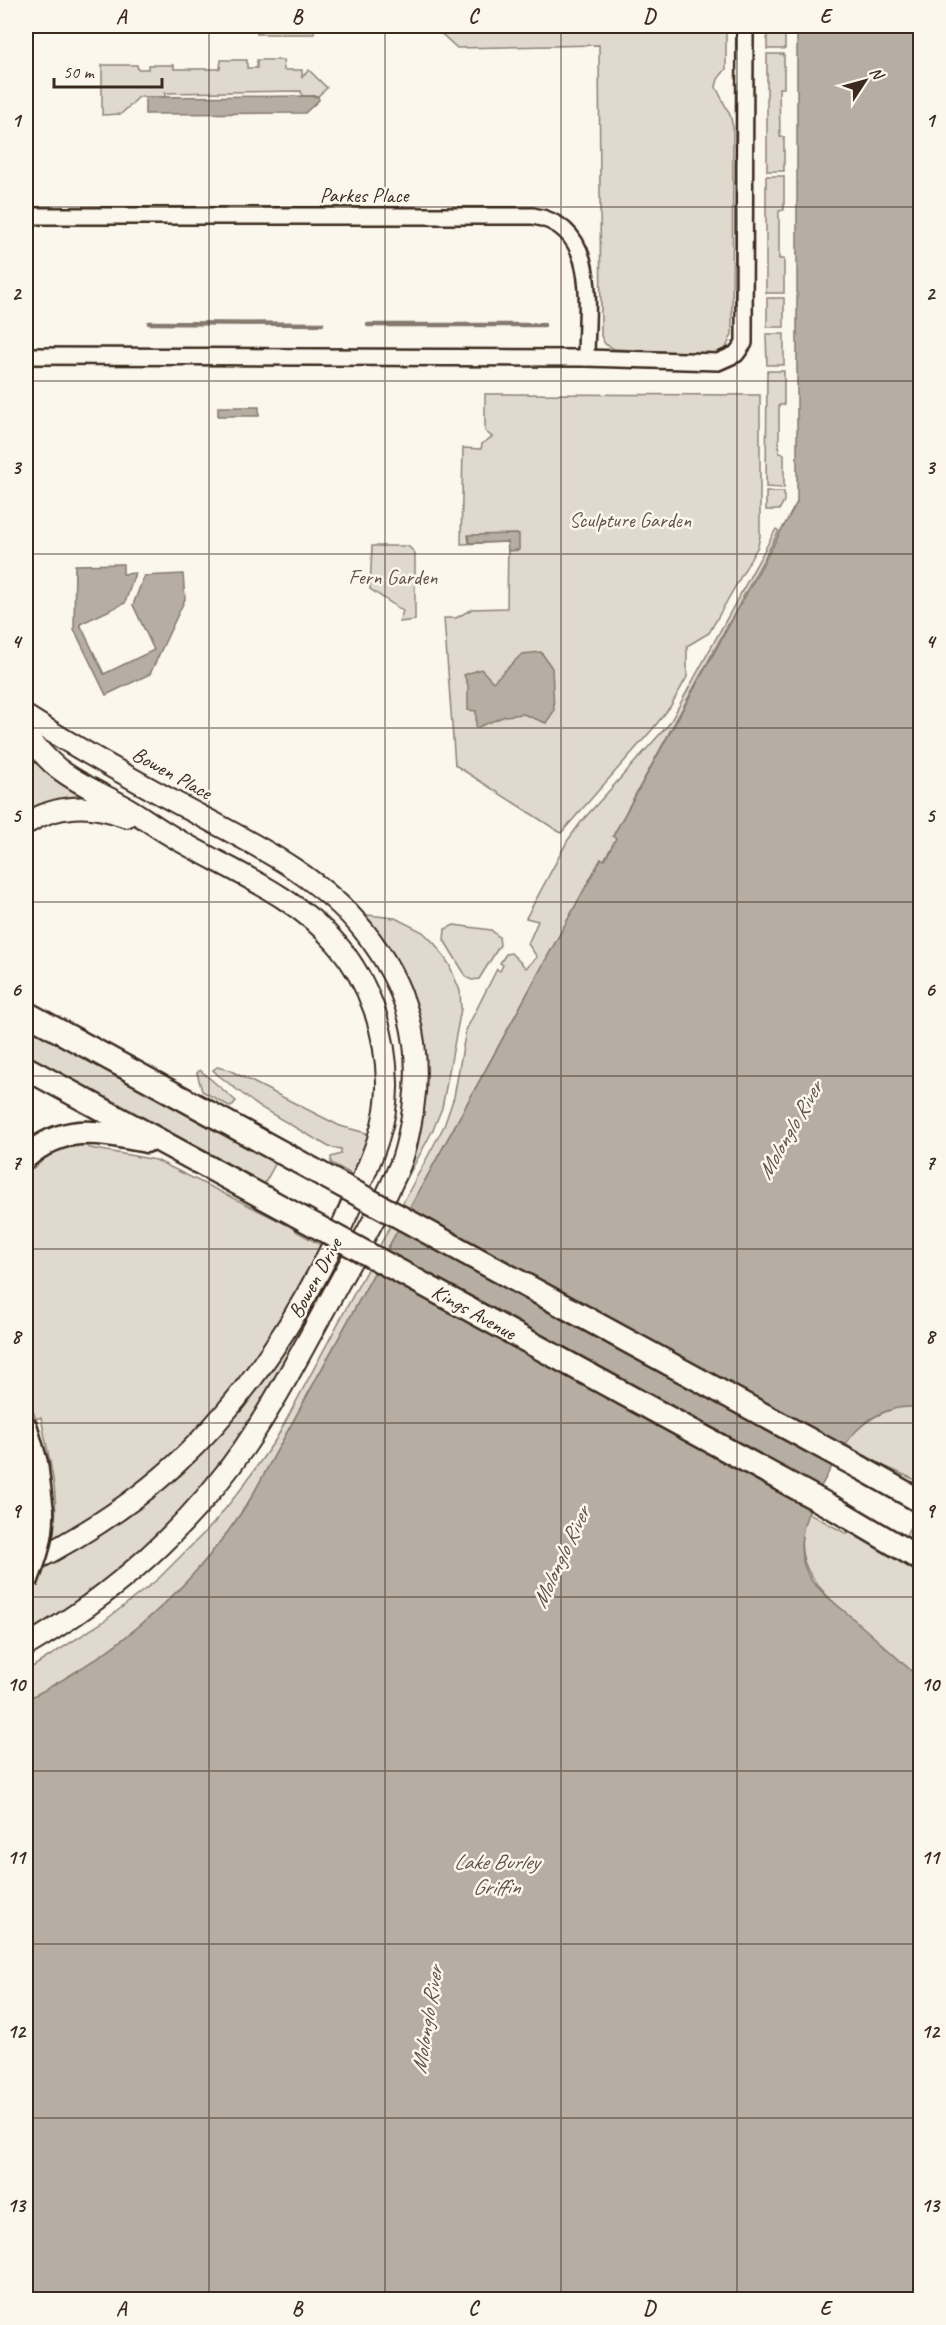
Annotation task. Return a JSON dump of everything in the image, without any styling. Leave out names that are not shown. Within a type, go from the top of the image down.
[{"type":"main road","name":"Bowen Place","points":[[26,716],[302,875]]},
{"type":"main road","points":[[26,737],[60,771],[146,818],[167,834]]},
{"type":"main road","points":[[26,824],[52,811],[81,807],[111,812],[167,834]]},
{"type":"main road","name":"Bowen Drive","points":[[26,1565],[74,1540],[118,1511],[173,1467],[212,1428],[255,1376],[292,1321],[344,1223],[374,1154],[383,1124],[387,1085],[384,1046],[378,1019],[368,992],[336,944],[311,919],[263,885],[167,834]]},
{"type":"main road","name":"Bowen Drive","points":[[26,1646],[66,1621],[137,1567],[172,1534],[223,1476],[276,1398],[366,1235],[400,1164],[407,1140],[417,1071],[413,1032],[406,1003],[392,973],[364,931],[352,917],[302,875]]},
{"type":"main road","points":[[26,1001],[53,1028]]},
{"type":"main road","points":[[26,1013],[921,1501]]},
{"type":"main road","name":"Kings Avenue","points":[[26,1068],[837,1510],[921,1559]]},
{"type":"main road","points":[[26,1156],[55,1138],[79,1132],[110,1134],[166,1144]]},
{"type":"main road","points":[[26,1428],[36,1463],[43,1524],[40,1546],[26,1582]]},
{"type":"street","points":[[26,356],[586,358],[718,362],[736,354],[744,343],[745,26]]},
{"type":"street","name":"Parkes Place","points":[[26,216],[521,216],[549,219],[568,231],[581,252],[586,275],[586,358]]},
{"type":"green space","points":[[257,26],[314,26],[314,34],[257,34]]},
{"type":"green space","points":[[433,26],[726,26],[726,69],[718,79],[716,87],[730,115],[733,127],[732,334],[726,348],[714,354],[614,349],[605,344],[601,336],[599,45],[457,48]]},
{"type":"green space","points":[[767,26],[785,26],[785,49],[767,49]]},
{"type":"green space","points":[[767,54],[784,54],[784,88],[779,88],[780,137],[784,137],[784,171],[767,171]]},
{"type":"green space","points":[[221,60],[247,60],[247,68],[257,68],[257,60],[283,60],[284,70],[302,70],[302,77],[309,70],[327,88],[318,96],[302,96],[301,91],[165,93],[165,97],[139,97],[121,114],[102,115],[102,65],[137,65],[138,69],[148,69],[148,65],[174,65],[174,69],[220,69]]},
{"type":"green space","points":[[766,176],[784,176],[784,210],[779,211],[779,259],[784,259],[784,293],[766,293]]},
{"type":"green space","points":[[767,298],[784,298],[784,327],[767,327]]},
{"type":"green space","points":[[766,334],[784,334],[784,365],[767,365]]},
{"type":"green space","points":[[767,371],[784,371],[784,405],[779,405],[779,453],[784,454],[784,488],[766,487]]},
{"type":"green space","name":"Sculpture Garden","points":[[485,394],[760,395],[760,536],[758,546],[709,633],[687,646],[687,677],[670,707],[561,833],[455,765],[444,618],[456,618],[472,609],[507,608],[508,542],[461,544],[463,448],[481,449],[482,444],[492,437],[485,431]]},
{"type":"green space","points":[[766,492],[784,492],[784,501],[779,510],[766,510]]},
{"type":"green space","points":[[776,529],[779,531],[613,836],[617,838],[604,860],[601,859],[251,1498],[205,1561],[152,1615],[93,1661],[26,1700],[26,1671],[103,1622],[158,1579],[213,1524],[276,1439],[444,1126],[454,1097],[466,1030],[497,969],[500,971],[503,965],[500,963],[506,954],[511,953],[526,968],[537,957],[528,944],[538,921],[526,918],[568,840],[581,822],[669,724]]},
{"type":"green space","name":"Fern Garden","points":[[372,546],[408,546],[415,553],[415,620],[399,622],[403,611],[370,589]]},
{"type":"green space","points":[[26,746],[54,773],[52,777],[86,796],[85,798],[58,800],[26,812]]},
{"type":"green space","points":[[358,914],[395,918],[423,932],[449,964],[460,991],[461,1009],[442,1108],[433,1130],[398,1195],[394,1193],[422,1066]]},
{"type":"green space","points":[[454,925],[491,930],[499,937],[500,945],[479,979],[467,978],[444,940],[445,929]]},
{"type":"green space","points":[[26,1021],[278,1159],[262,1188],[26,1059]]},
{"type":"green space","points":[[217,1067],[229,1070],[340,1126],[366,1133],[368,1136],[365,1151],[353,1175],[331,1163],[331,1157],[341,1154],[341,1149],[329,1147],[258,1106],[218,1075],[213,1070]]},
{"type":"green space","points":[[200,1070],[236,1101],[231,1107],[202,1091],[197,1073]]},
{"type":"green space","points":[[79,1141],[90,1148],[156,1160],[296,1229],[321,1245],[294,1308],[234,1395],[159,1471],[52,1544],[56,1511],[53,1480],[41,1417],[36,1419],[26,1393],[26,1170],[42,1155]]},
{"type":"green space","points":[[320,1295],[327,1298],[273,1396],[165,1536],[26,1642],[26,1597],[43,1567],[107,1529],[209,1445],[270,1372]]},
{"type":"green space","points":[[903,1406],[920,1407],[920,1482],[884,1466],[845,1444],[870,1419]]},
{"type":"green space","points":[[920,1511],[920,1548],[904,1539]]},
{"type":"green space","points":[[807,1512],[847,1534],[849,1532],[920,1568],[920,1679],[857,1625],[813,1579],[806,1566],[801,1546]]},
{"type":"water","name":"Lake Burley Griffin","points":[[797,26],[920,26],[920,1407],[905,1407],[884,1412],[859,1428],[841,1451],[816,1496],[804,1524],[801,1552],[812,1581],[920,1679],[920,2299],[26,2300],[26,1700],[93,1661],[152,1615],[205,1561],[251,1498],[601,859],[605,860],[616,838],[613,836],[797,502]]},
{"type":"water","points":[[318,96],[319,100],[305,113],[145,114],[145,97]]},
{"type":"water","points":[[218,407],[259,407],[259,416],[218,416]]},
{"type":"water","points":[[519,534],[519,550],[508,551],[507,542],[469,543],[468,535]]},
{"type":"water","points":[[123,564],[123,574],[135,573],[125,603],[80,624],[104,674],[154,650],[133,605],[144,576],[183,574],[185,599],[150,674],[106,695],[74,629],[75,565]]},
{"type":"water","points":[[541,652],[552,668],[554,711],[546,723],[523,714],[505,716],[476,728],[476,711],[468,710],[468,685],[464,675],[481,669],[493,682],[522,654]]},
{"type":"waterway","points":[[149,323],[322,324]]},
{"type":"waterway","points":[[368,325],[544,325]]},
{"type":"water label","name":"Molonglo River","points":[[789,1130]]},
{"type":"water label","name":"Molonglo River","points":[[560,1557]]},
{"type":"water label","name":"Molonglo River","points":[[426,2020]]}]
